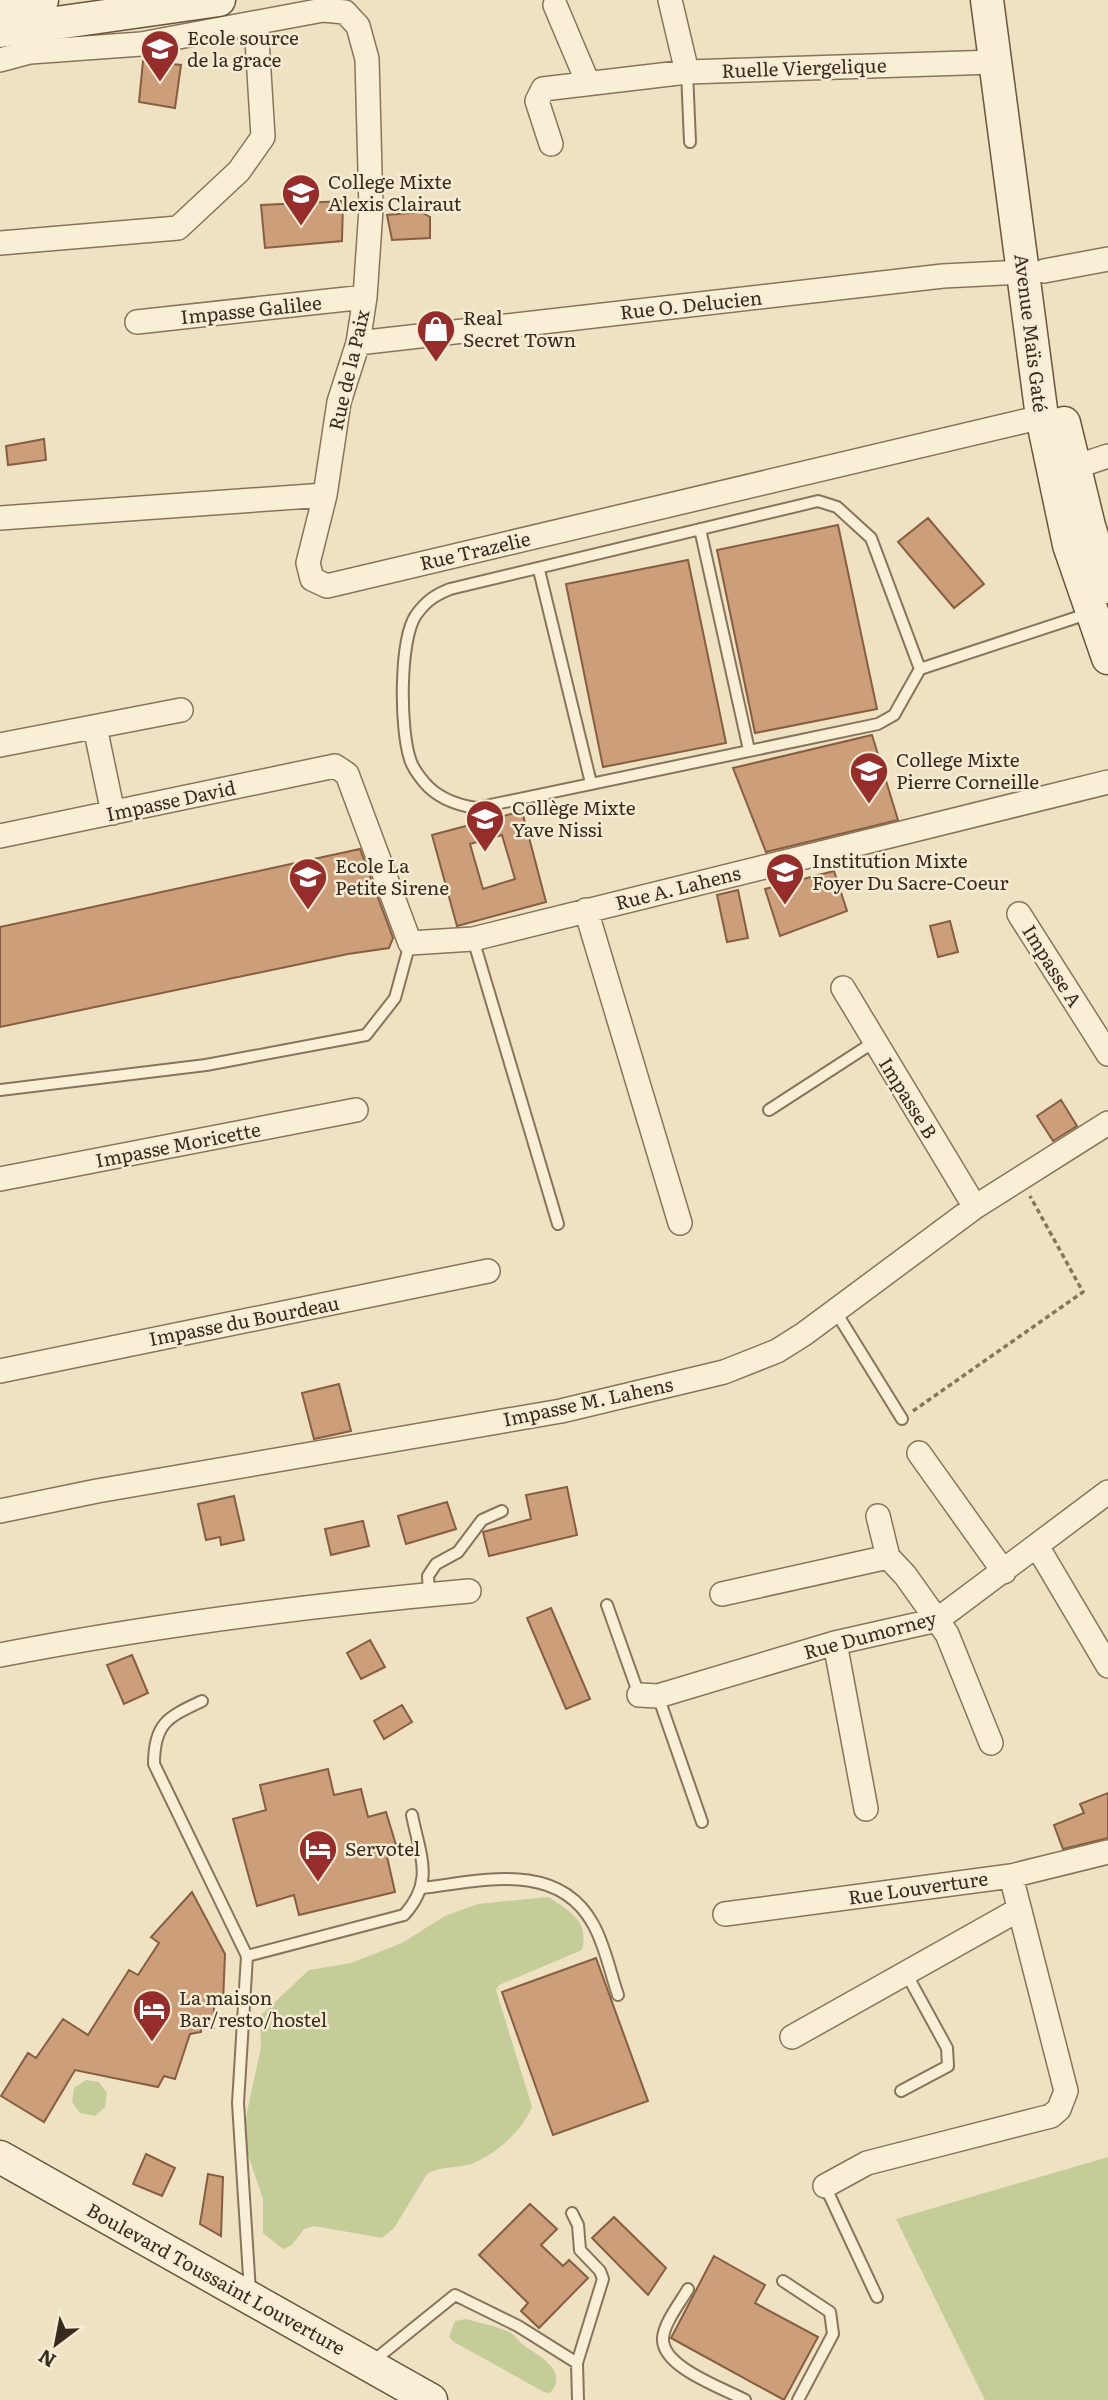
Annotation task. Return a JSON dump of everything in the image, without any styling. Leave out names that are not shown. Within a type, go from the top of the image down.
[{"type":"main road","points":[[0,7],[42,0]]},
{"type":"main road","points":[[0,31],[219,0]]},
{"type":"main road","name":"Avenue Maïs Gaté","points":[[987,0],[995,62],[1062,412],[1108,587]]},
{"type":"main road","name":"Avenue Maïs Gaté","points":[[1006,0],[1034,272],[1042,417],[1069,545],[1099,608],[1108,658]]},
{"type":"main road","name":"Boulevard Toussaint Louverture","points":[[0,2157],[431,2400]]},
{"type":"street","points":[[670,0],[687,72]]},
{"type":"street","points":[[555,5],[588,83]]},
{"type":"street","name":"Rue de la Paix","points":[[0,60],[30,52],[141,44],[323,10],[345,12],[358,26],[367,59],[368,87],[371,209],[365,297],[358,343],[339,402],[325,495]]},
{"type":"street","points":[[0,243],[177,228],[239,171],[263,137],[256,23]]},
{"type":"street","name":"Ruelle Viergelique","points":[[551,144],[537,101],[543,89],[687,72],[995,62]]},
{"type":"street","name":"Rue O. Delucien","points":[[358,343],[930,278],[1034,272],[1108,258]]},
{"type":"street","name":"Impasse Galilee","points":[[137,322],[365,297]]},
{"type":"street","name":"Rue Trazelie","points":[[325,495],[308,564],[312,579],[327,586],[1042,417]]},
{"type":"street","points":[[1075,467],[1108,456]]},
{"type":"street","points":[[0,518],[325,495]]},
{"type":"street","points":[[0,745],[181,710]]},
{"type":"street","points":[[95,727],[113,813]]},
{"type":"street","name":"Impasse David","points":[[0,836],[335,766],[348,774],[410,943]]},
{"type":"street","name":"Rue A. Lahens","points":[[410,943],[473,939],[1108,782]]},
{"type":"street","points":[[586,910],[680,1223]]},
{"type":"street","name":"Impasse A","points":[[1020,914],[1108,1054]]},
{"type":"street","name":"Impasse B","points":[[843,988],[975,1207]]},
{"type":"street","name":"Impasse Moricette","points":[[0,1179],[356,1110]]},
{"type":"street","name":"Impasse M. Lahens","points":[[0,1511],[97,1491],[561,1411],[724,1372],[777,1351],[975,1207],[1108,1123]]},
{"type":"street","name":"Impasse du Bourdeau","points":[[0,1371],[488,1271]]},
{"type":"street","points":[[919,1453],[1004,1572]]},
{"type":"street","name":"Rue Dumorney","points":[[648,1695],[835,1643],[937,1620],[1108,1492]]},
{"type":"street","points":[[878,1516],[888,1557],[905,1575],[947,1634],[991,1743]]},
{"type":"street","points":[[1037,1546],[1108,1667]]},
{"type":"street","points":[[722,1594],[888,1557]]},
{"type":"street","points":[[0,1655],[86,1638],[469,1591]]},
{"type":"street","points":[[835,1643],[866,1809]]},
{"type":"street","name":"Rue Louverture","points":[[725,1914],[1011,1876],[1108,1852]]},
{"type":"street","points":[[825,2186],[867,2163],[1051,2116],[1059,2109],[1066,2091],[1011,1876]]},
{"type":"street","points":[[792,2037],[1018,1910]]},
{"type":"lane","points":[[687,72],[690,142]]},
{"type":"lane","points":[[920,669],[871,538],[837,507],[818,502],[450,589],[431,597],[415,616],[407,638],[404,727],[410,761],[425,785],[453,804],[476,808],[877,724],[894,715],[920,669],[1099,608]]},
{"type":"lane","points":[[700,529],[749,750]]},
{"type":"lane","points":[[539,570],[591,783]]},
{"type":"lane","points":[[473,939],[558,1224]]},
{"type":"lane","points":[[0,1090],[206,1065],[366,1034],[395,998],[410,943]]},
{"type":"lane","points":[[769,1110],[874,1042]]},
{"type":"lane","points":[[834,1309],[902,1419]]},
{"type":"lane","points":[[429,1594],[428,1576],[436,1564],[458,1552],[482,1520],[502,1511]]},
{"type":"lane","points":[[607,1605],[702,1822]]},
{"type":"lane","points":[[202,1701],[170,1716],[159,1731],[154,1744],[154,1764],[247,1956],[238,2103],[251,2298]]},
{"type":"lane","points":[[247,1956],[404,1915],[417,1901],[423,1888],[424,1873],[412,1815]]},
{"type":"lane","points":[[423,1888],[508,1877],[528,1878],[553,1887],[583,1908],[594,1926],[618,1995]]},
{"type":"lane","points":[[901,2091],[948,2066],[947,2049],[906,1973]]},
{"type":"lane","points":[[825,2186],[877,2297]]},
{"type":"lane","points":[[572,2213],[578,2225],[580,2250],[603,2279],[577,2363],[578,2400]]},
{"type":"lane","points":[[783,2281],[830,2312],[833,2334],[798,2400]]},
{"type":"lane","points":[[688,2289],[663,2334],[665,2351],[678,2365],[745,2400]]},
{"type":"lane","points":[[368,2365],[455,2295],[518,2326],[577,2363]]},
{"type":"path","points":[[902,1419],[1083,1292],[1021,1179]]},
{"type":"green space","points":[[549,1897],[580,1924],[583,1931],[582,1950],[499,1985],[496,1990],[532,2107],[516,2132],[493,2152],[476,2162],[427,2174],[394,2228],[382,2238],[314,2226],[304,2229],[292,2245],[283,2249],[263,2233],[263,2199],[247,2152],[244,2126],[261,2047],[260,2016],[309,1970],[351,1963],[402,1943],[445,1916],[478,1904]]},
{"type":"green space","points":[[86,2080],[99,2082],[107,2093],[105,2107],[95,2116],[80,2113],[72,2102],[74,2088]]},
{"type":"green space","points":[[1108,2157],[1108,2400],[985,2400],[896,2219]]},
{"type":"green space","points":[[466,2319],[509,2332],[545,2360],[555,2372],[556,2378],[550,2393],[454,2342],[449,2337],[455,2321]]},
{"type":"building","points":[[143,61],[181,65],[175,108],[139,102]]},
{"type":"building","points":[[343,201],[342,241],[265,248],[261,205]]},
{"type":"building","points":[[421,212],[430,217],[430,238],[392,240],[387,215]]},
{"type":"building","points":[[44,439],[46,460],[8,465],[6,446]]},
{"type":"building","points":[[928,518],[984,584],[954,608],[898,542]]},
{"type":"building","points":[[838,525],[877,709],[755,733],[717,550]]},
{"type":"building","points":[[688,560],[726,743],[603,767],[566,584]]},
{"type":"building","points":[[872,735],[898,820],[766,852],[733,768]]},
{"type":"building","points":[[522,811],[546,902],[457,926],[432,835]],"holes":[[[502,835],[515,879],[483,889],[470,844]]]},
{"type":"building","points":[[360,849],[393,938],[389,948],[348,954],[0,1027],[0,927]]},
{"type":"building","points":[[834,871],[847,911],[780,936],[765,889]]},
{"type":"building","points":[[738,890],[748,938],[727,942],[717,895]]},
{"type":"building","points":[[950,921],[958,952],[938,957],[930,926]]},
{"type":"building","points":[[1061,1100],[1077,1126],[1053,1141],[1037,1116]]},
{"type":"building","points":[[339,1384],[351,1431],[314,1439],[302,1393]]},
{"type":"building","points":[[567,1487],[577,1535],[489,1556],[483,1532],[531,1519],[526,1495]]},
{"type":"building","points":[[234,1496],[244,1540],[221,1545],[220,1537],[206,1540],[198,1504]]},
{"type":"building","points":[[447,1502],[456,1529],[406,1544],[398,1516]]},
{"type":"building","points":[[363,1521],[369,1546],[331,1555],[325,1529]]},
{"type":"building","points":[[551,1608],[590,1699],[566,1709],[527,1618]]},
{"type":"building","points":[[370,1640],[385,1667],[361,1679],[347,1653]]},
{"type":"building","points":[[132,1655],[148,1693],[124,1704],[107,1665]]},
{"type":"building","points":[[402,1705],[412,1722],[384,1739],[374,1721]]},
{"type":"building","points":[[328,1769],[334,1795],[361,1789],[368,1817],[386,1812],[396,1845],[385,1848],[395,1892],[299,1915],[294,1895],[257,1906],[233,1819],[266,1810],[260,1785]]},
{"type":"building","points":[[1108,1793],[1108,1838],[1063,1849],[1054,1825],[1084,1813],[1080,1804]]},
{"type":"building","points":[[192,1892],[225,1954],[223,2003],[214,2002],[214,2028],[201,2027],[201,2032],[190,2034],[175,2079],[164,2076],[158,2087],[75,2070],[44,2122],[1,2096],[28,2053],[36,2058],[63,2019],[88,2035],[129,1970],[138,1975],[159,1943],[151,1937]]},
{"type":"building","points":[[596,1958],[648,2101],[553,2135],[502,1992]]},
{"type":"building","points":[[146,2154],[175,2168],[162,2196],[133,2184]]},
{"type":"building","points":[[208,2174],[223,2177],[221,2236],[200,2224]]},
{"type":"building","points":[[530,2204],[557,2229],[541,2245],[563,2266],[569,2260],[588,2278],[539,2328],[521,2311],[528,2303],[479,2255]]},
{"type":"building","points":[[614,2217],[666,2268],[648,2295],[592,2238]]},
{"type":"building","points":[[714,2256],[765,2285],[755,2303],[818,2337],[784,2400],[671,2338]]},
{"type":"place","name":"Ecole source de la grace","points":[[160,83]]},
{"type":"place","name":"College Mixte Alexis Clairaut","points":[[301,227]]},
{"type":"place","name":"Real Secret Town","points":[[436,363]]},
{"type":"place","name":"College Mixte Pierre Corneille","points":[[869,805]]},
{"type":"place","name":"Collège Mixte Yave Nissi","points":[[485,853]]},
{"type":"place","name":"Institution Mixte Foyer Du Sacre-Coeur","points":[[785,906]]},
{"type":"place","name":"Ecole La Petite Sirene","points":[[308,911]]},
{"type":"place","name":"Servotel","points":[[318,1883]]},
{"type":"place","name":"La maison Bar/resto/hostel","points":[[152,2043]]}]
